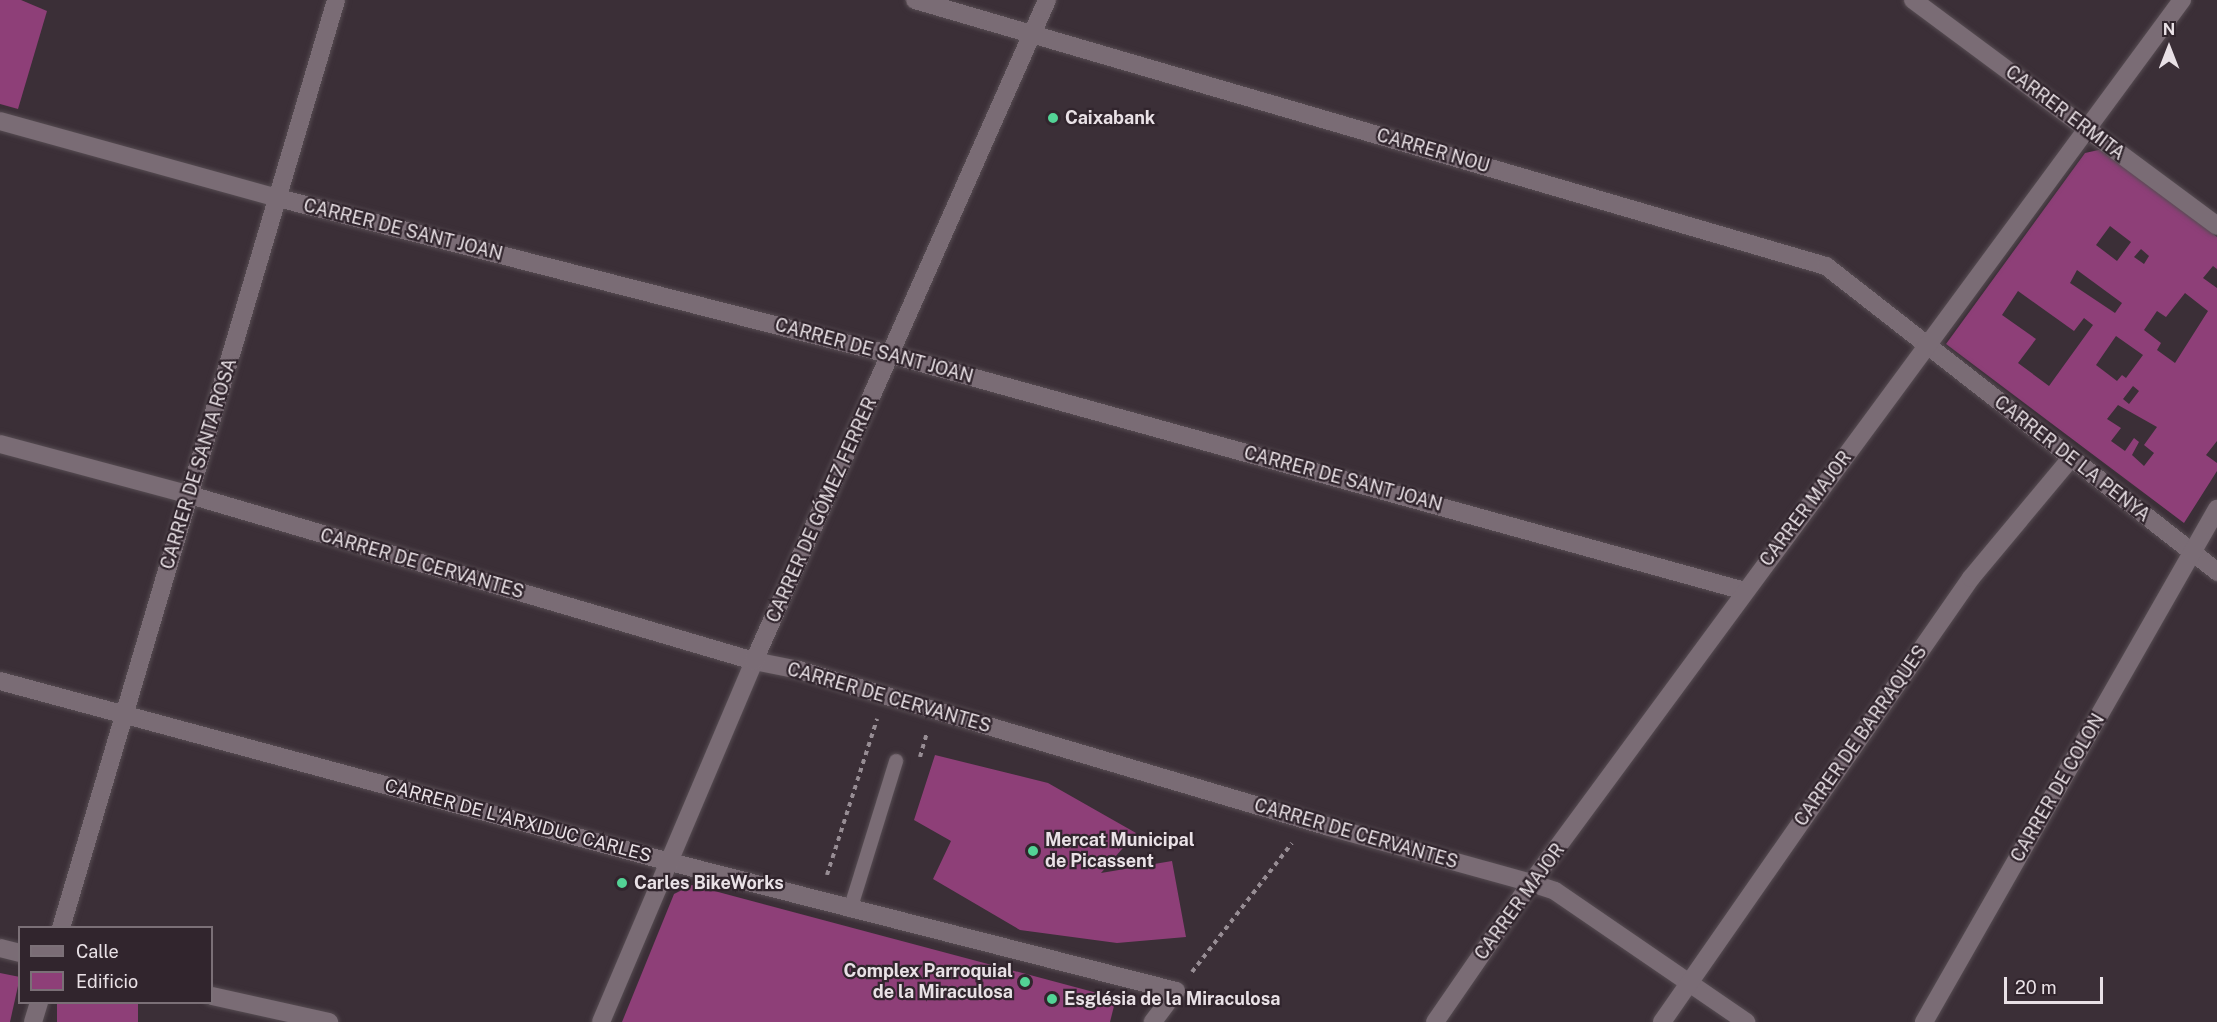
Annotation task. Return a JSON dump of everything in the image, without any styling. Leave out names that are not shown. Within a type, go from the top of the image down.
[{"type":"street","name":"CARRER DE SANTA ROSA","points":[[61,926],[336,0]]},
{"type":"street","name":"CARRER NOU","points":[[915,0],[1826,266],[1928,346]]},
{"type":"street","name":"CARRER DE GÓMEZ FERRER","points":[[601,1022],[754,661],[892,355],[1047,0]]},
{"type":"street","name":"CARRER ERMITA","points":[[1912,0],[2217,226]]},
{"type":"street","name":"CARRER MAJOR","points":[[1435,1022],[1531,883],[2182,0]]},
{"type":"street","name":"CARRER DE SANT JOAN","points":[[0,121],[278,198],[892,355],[1745,591]]},
{"type":"street","name":"CARRER DE LA PENYA","points":[[1928,346],[2217,572]]},
{"type":"street","name":"CARRER DE CERVANTES","points":[[0,444],[190,495],[754,661],[885,696],[1310,821],[1531,883],[1555,891],[1746,1022]]},
{"type":"street","name":"CARRER DE BARRAQUES","points":[[1662,1022],[1971,578],[2071,458]]},
{"type":"street","name":"CARRER DE COLON","points":[[1924,1022],[2217,509]]},
{"type":"street","name":"CARRER DE L'ARXIDUC CARLES","points":[[0,681],[819,902],[1176,991]]},
{"type":"street","points":[[0,948],[18,952]]},
{"type":"street","points":[[1153,1022],[1176,991]]},
{"type":"street","points":[[213,996],[329,1022]]},
{"type":"street","points":[[33,1022],[38,1004]]},
{"type":"lane","points":[[850,910],[896,761]]},
{"type":"path","points":[[819,902],[885,696]]},
{"type":"path","points":[[1176,991],[1310,821]]},
{"type":"building","points":[[0,0],[21,0],[47,11],[18,109],[0,104]]},
{"type":"building","points":[[2103,149],[2217,237],[2217,269],[2213,266],[2203,278],[2217,288],[2217,441],[2206,455],[2217,463],[2217,471],[2184,523],[1946,344],[2085,153]],"holes":[[[2110,226],[2131,242],[2117,261],[2096,245]],[[2141,249],[2149,256],[2144,264],[2134,257]],[[2077,270],[2122,303],[2115,313],[2070,283]],[[2018,291],[2074,331],[2084,318],[2093,325],[2049,386],[2018,363],[2036,339],[2002,315]],[[2185,293],[2208,311],[2175,363],[2157,350],[2161,343],[2144,330],[2157,311],[2166,317]],[[2116,336],[2143,355],[2126,378],[2122,375],[2117,381],[2096,365]],[[2133,386],[2139,391],[2129,404],[2123,399]],[[2118,405],[2157,427],[2144,445],[2154,453],[2144,466],[2132,455],[2139,442],[2134,438],[2125,451],[2111,441],[2121,428],[2107,419]]]},
{"type":"building","name":"Mercat Municipal de Picassent","points":[[935,755],[1048,783],[1136,833],[1101,873],[1172,861],[1186,937],[1117,943],[1020,930],[933,879],[951,841],[914,820]]},
{"type":"building","points":[[692,885],[1116,998],[1110,1022],[622,1022],[674,894]]},
{"type":"building","points":[[0,973],[18,977],[18,986],[10,1022],[0,1022]]},
{"type":"building","points":[[57,1004],[138,1004],[138,1022],[57,1022]]},
{"type":"place","name":"Caixabank","points":[[1053,118]]},
{"type":"place","name":"Mercat Municipal de Picassent","points":[[1033,851]]},
{"type":"place","name":"Carles BikeWorks","points":[[622,883]]},
{"type":"place","name":"Complex Parroquial de la Miraculosa","points":[[1025,982]]},
{"type":"place","name":"Església de la Miraculosa","points":[[1052,999]]}]
